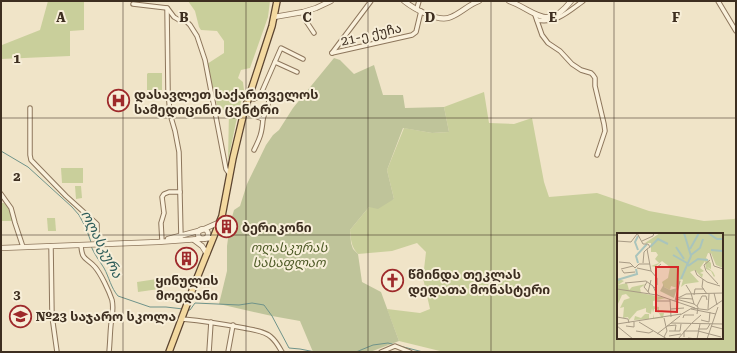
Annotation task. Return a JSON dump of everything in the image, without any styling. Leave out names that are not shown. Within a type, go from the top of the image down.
[{"type":"main road","points":[[169,352],[224,209],[233,158],[244,112],[274,17],[277,1]]},
{"type":"street","points":[[274,17],[303,12],[331,1]]},
{"type":"street","name":"21-ე ქუჩა","points":[[370,1],[332,53],[412,35],[416,32],[419,9]]},
{"type":"street","points":[[404,1],[433,17],[441,19],[450,18],[473,3],[479,1]]},
{"type":"street","points":[[419,1],[419,9]]},
{"type":"street","points":[[509,1],[535,15],[543,17],[555,16],[560,13],[571,1]]},
{"type":"street","points":[[537,20],[554,20],[583,1]]},
{"type":"street","points":[[718,1],[736,31]]},
{"type":"street","points":[[133,4],[167,8],[174,17],[190,25],[197,36],[205,60],[226,169],[230,175]]},
{"type":"street","points":[[167,8],[168,90],[170,114],[179,152],[181,238]]},
{"type":"street","points":[[303,12],[304,18],[314,33]]},
{"type":"street","points":[[535,15],[542,35],[548,42],[560,51],[572,64],[591,73],[595,78],[595,86],[604,124],[603,137],[597,154]]},
{"type":"street","points":[[248,98],[257,98],[262,92],[281,48],[304,59]]},
{"type":"street","points":[[275,62],[297,72]]},
{"type":"street","points":[[254,150],[260,137],[263,119],[271,96],[262,92]]},
{"type":"street","points":[[30,108],[31,160],[66,196],[97,224],[95,245]]},
{"type":"street","points":[[244,112],[263,119]]},
{"type":"street","points":[[160,242],[161,223],[164,213],[162,197],[164,194],[169,192],[180,192]]},
{"type":"street","points":[[1,194],[11,208],[22,247]]},
{"type":"street","points":[[1,248],[160,242],[181,238],[220,222]]},
{"type":"street","points":[[202,230],[205,230],[214,236]]},
{"type":"street","points":[[202,230],[199,233],[199,236],[203,239]]},
{"type":"street","points":[[203,239],[208,236],[207,231]]},
{"type":"street","points":[[181,238],[194,240],[214,236]]},
{"type":"street","points":[[194,240],[202,246],[207,254]]},
{"type":"street","points":[[84,245],[82,253],[84,258],[96,268],[112,298],[113,306],[109,352]]},
{"type":"street","points":[[51,246],[52,316],[57,352]]},
{"type":"street","points":[[182,319],[232,325],[253,330],[270,336],[282,352]]},
{"type":"street","points":[[209,352],[211,322]]},
{"type":"street","points":[[228,352],[232,325]]},
{"type":"street","points":[[381,352],[395,346],[410,352]]},
{"type":"green space","points":[[48,1],[84,1],[84,30],[70,31],[70,56],[1,59],[1,44],[2,45],[40,30]]},
{"type":"green space","points":[[188,1],[270,1],[268,17],[250,68],[241,70],[238,78],[243,82],[244,90],[228,161],[229,111],[218,109],[207,64],[224,53],[224,41],[217,31],[201,30],[195,11]]},
{"type":"green space","name":"ოღასკურას სასაფლაო","points":[[334,58],[340,60],[354,74],[374,65],[383,95],[403,95],[405,108],[444,107],[449,132],[432,133],[403,128],[387,170],[394,199],[378,209],[369,207],[350,230],[353,249],[358,254],[362,282],[381,292],[399,341],[370,352],[313,352],[300,321],[219,304],[227,271],[227,246],[230,224],[234,210],[240,206],[247,184],[266,145],[273,135],[279,130],[293,108]]},
{"type":"green space","points":[[148,73],[162,73],[162,90],[147,90]]},
{"type":"green space","points":[[484,92],[489,123],[514,124],[532,118],[544,182],[549,197],[597,193],[649,211],[704,221],[736,218],[736,352],[444,352],[399,341],[387,309],[420,313],[430,309],[423,278],[426,252],[417,243],[392,251],[358,254],[351,240],[350,230],[369,207],[394,199],[387,170],[404,128],[432,133],[449,132],[444,107]]},
{"type":"green space","points":[[61,168],[83,168],[83,183],[62,183]]},
{"type":"green space","points":[[75,186],[81,186],[82,198],[76,199]]},
{"type":"green space","points":[[1,203],[4,203],[8,207],[13,221],[1,221]]},
{"type":"green space","points":[[47,218],[55,218],[56,231],[48,231]]},
{"type":"green space","points":[[157,279],[159,289],[138,292],[137,282]]},
{"type":"waterway","name":"ოღასკურა","points":[[1,151],[28,167],[72,207],[79,215],[91,242]]},
{"type":"waterway","name":"ოღასკურა","points":[[91,246],[118,296],[150,307],[183,309]]},
{"type":"waterway","name":"ოღასკურა","points":[[187,310],[190,310],[195,303],[239,305],[252,303],[264,305],[272,316],[289,348],[315,352]]},
{"type":"waterway","name":"ოღასკურა","points":[[356,352],[373,345],[388,343],[423,352]]},
{"type":"place","name":"დასავლეთ საქართველოს სამედიცინო ცენტრი","points":[[119,101]]},
{"type":"place","name":"ბერიკონი","points":[[226,227]]},
{"type":"place","name":"ყინულის მოედანი","points":[[187,258]]},
{"type":"place","name":"წმინდა თეკლას დედათა მონასტერი","points":[[393,281]]},
{"type":"place","name":"№23 საჯარო სკოლა","points":[[21,316]]}]
